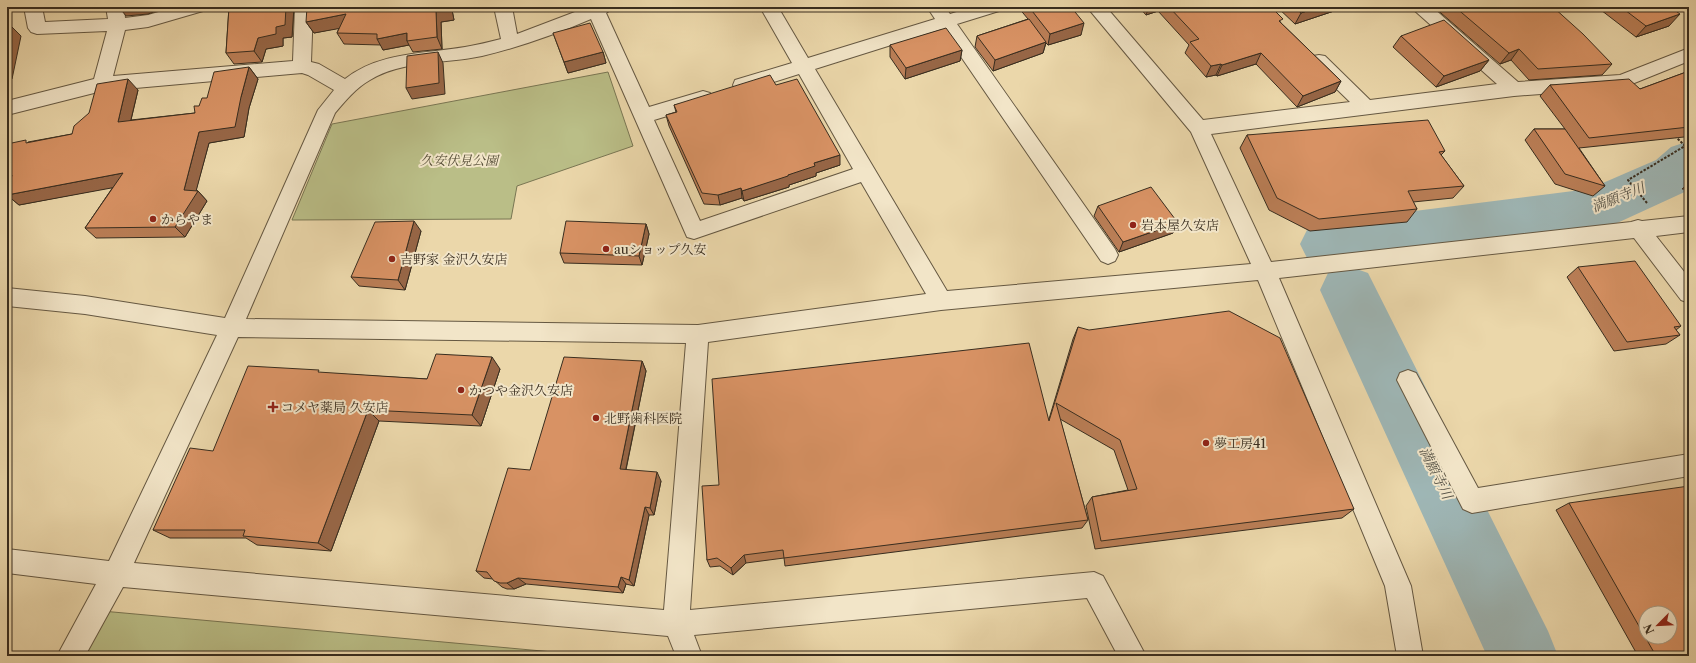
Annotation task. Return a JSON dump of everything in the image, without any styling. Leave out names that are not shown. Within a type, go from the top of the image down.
[{"type":"street","points":[[34,7],[37,28],[117,25],[148,21],[197,7]]},
{"type":"street","points":[[102,84],[117,25],[115,7]]},
{"type":"street","points":[[302,67],[304,7]]},
{"type":"street","points":[[503,7],[510,41]]},
{"type":"street","points":[[769,7],[941,301]]},
{"type":"street","points":[[643,116],[803,66],[941,14],[993,7]]},
{"type":"street","points":[[1096,7],[1199,128],[1265,270],[1398,586],[1410,656]]},
{"type":"street","points":[[1421,7],[1514,89]]},
{"type":"street","points":[[70,656],[116,574],[231,328],[327,110],[346,88],[369,72],[420,58],[465,53],[510,41],[569,23],[600,9],[643,116],[694,231],[866,172]]},
{"type":"street","points":[[941,14],[1108,255]]},
{"type":"street","points":[[1310,51],[1366,106]]},
{"type":"street","points":[[1199,128],[1366,106],[1514,89],[1622,81],[1689,54]]},
{"type":"street","points":[[1606,65],[1622,81]]},
{"type":"street","points":[[7,108],[102,84],[302,67],[313,69],[346,88]]},
{"type":"street","points":[[7,297],[85,305],[231,328],[698,334],[941,301],[1265,270],[1638,228],[1689,224]]},
{"type":"street","points":[[1638,228],[1689,294]]},
{"type":"street","points":[[689,656],[676,624],[698,334]]},
{"type":"street","points":[[1408,380],[1472,501],[1689,465]]},
{"type":"street","points":[[7,561],[116,574],[676,624],[1094,585],[1133,656]]},
{"type":"path","points":[[1643,198],[1628,180],[1685,146],[1675,136]]},
{"type":"green space","name":"久安伏見公園","points":[[608,72],[633,146],[517,186],[511,219],[292,220],[332,124]]},
{"type":"green space","points":[[102,611],[597,656],[79,656]]},
{"type":"building","points":[[229,7],[286,7],[285,25],[276,27],[276,34],[258,38],[254,51],[226,53]]},
{"type":"building","points":[[307,7],[449,8],[436,11],[437,37],[407,41],[407,33],[377,39],[377,34],[337,33],[346,14],[306,22]]},
{"type":"building","points":[[1029,7],[1071,7],[1084,23],[1050,34]]},
{"type":"building","points":[[1169,7],[1271,7],[1283,19],[1279,21],[1341,81],[1303,96],[1261,53],[1222,65],[1211,66],[1190,42],[1199,39]]},
{"type":"building","points":[[1294,7],[1319,7],[1301,13]]},
{"type":"building","points":[[1455,7],[1553,7],[1583,34],[1612,64],[1538,69],[1519,49],[1509,53]]},
{"type":"building","points":[[1621,7],[1670,7],[1680,14],[1646,26]]},
{"type":"building","points":[[1029,19],[1046,42],[995,60],[977,36]]},
{"type":"building","points":[[1444,20],[1489,60],[1444,76],[1401,36]]},
{"type":"building","points":[[590,23],[603,52],[564,62],[553,33]]},
{"type":"building","points":[[10,25],[7,39],[7,26]]},
{"type":"building","points":[[946,28],[962,50],[906,68],[890,45]]},
{"type":"building","points":[[438,52],[439,83],[406,88],[407,56]]},
{"type":"building","points":[[249,67],[235,127],[199,132],[184,190],[198,191],[175,227],[85,228],[123,173],[7,195],[12,175],[7,176],[7,144],[26,140],[26,143],[72,134],[74,126],[89,113],[97,84],[128,79],[118,122],[195,113],[194,106],[199,106],[202,98],[207,98],[214,72]]},
{"type":"building","points":[[1689,71],[1689,127],[1589,138],[1550,85],[1629,79],[1640,89]]},
{"type":"building","points":[[770,75],[776,85],[797,79],[840,155],[814,163],[815,166],[788,176],[742,191],[741,188],[718,195],[702,193],[666,115],[677,112],[674,105]]},
{"type":"building","points":[[1428,120],[1445,151],[1439,152],[1464,186],[1408,191],[1417,209],[1319,219],[1277,198],[1247,135]]},
{"type":"building","points":[[1534,129],[1565,129],[1605,186],[1565,174]]},
{"type":"building","name":"岩本屋久安店","points":[[1151,187],[1178,223],[1123,242],[1098,206]]},
{"type":"building","name":"吉野家 金沢久安店","points":[[414,221],[398,280],[351,277],[375,222]]},
{"type":"building","name":"auショップ久安","points":[[566,221],[646,224],[639,256],[560,253]]},
{"type":"building","points":[[1635,261],[1681,326],[1674,327],[1680,335],[1627,342],[1578,267]]},
{"type":"building","points":[[1229,311],[1280,338],[1354,509],[1101,541],[1092,497],[1137,489],[1120,440],[1056,403],[1088,520],[784,558],[783,550],[744,555],[731,568],[717,558],[707,560],[702,486],[719,485],[712,379],[1029,343],[1049,421],[1078,327],[1089,330]]},
{"type":"building","points":[[436,354],[492,357],[472,415],[368,410],[318,543],[243,536],[245,530],[153,530],[190,448],[213,451],[248,366],[427,379]]},
{"type":"building","points":[[564,357],[642,361],[620,469],[657,472],[650,508],[645,507],[629,580],[621,577],[618,587],[518,578],[507,583],[500,583],[494,581],[487,572],[476,571],[508,468],[530,470]]},
{"type":"building","points":[[1689,486],[1689,656],[1656,656],[1650,645],[1678,645],[1678,605],[1638,605],[1638,624],[1569,503]]},
{"type":"waterway","name":"満願寺川","points":[[1327,244],[1596,209],[1674,174],[1689,161]]},
{"type":"waterway","name":"満願寺川","points":[[1348,290],[1523,656]]},
{"type":"place","name":"からやま","points":[[153,219]]},
{"type":"place","name":"岩本屋久安店","points":[[1133,225]]},
{"type":"place","name":"auショップ久安","points":[[606,249]]},
{"type":"place","name":"吉野家 金沢久安店","points":[[392,259]]},
{"type":"place","name":"かつや金沢久安店","points":[[461,390]]},
{"type":"place","name":"コメヤ薬局 久安店","points":[[273,407]]},
{"type":"place","name":"北野歯科医院","points":[[596,418]]},
{"type":"place","name":"夢工房41","points":[[1206,443]]}]
